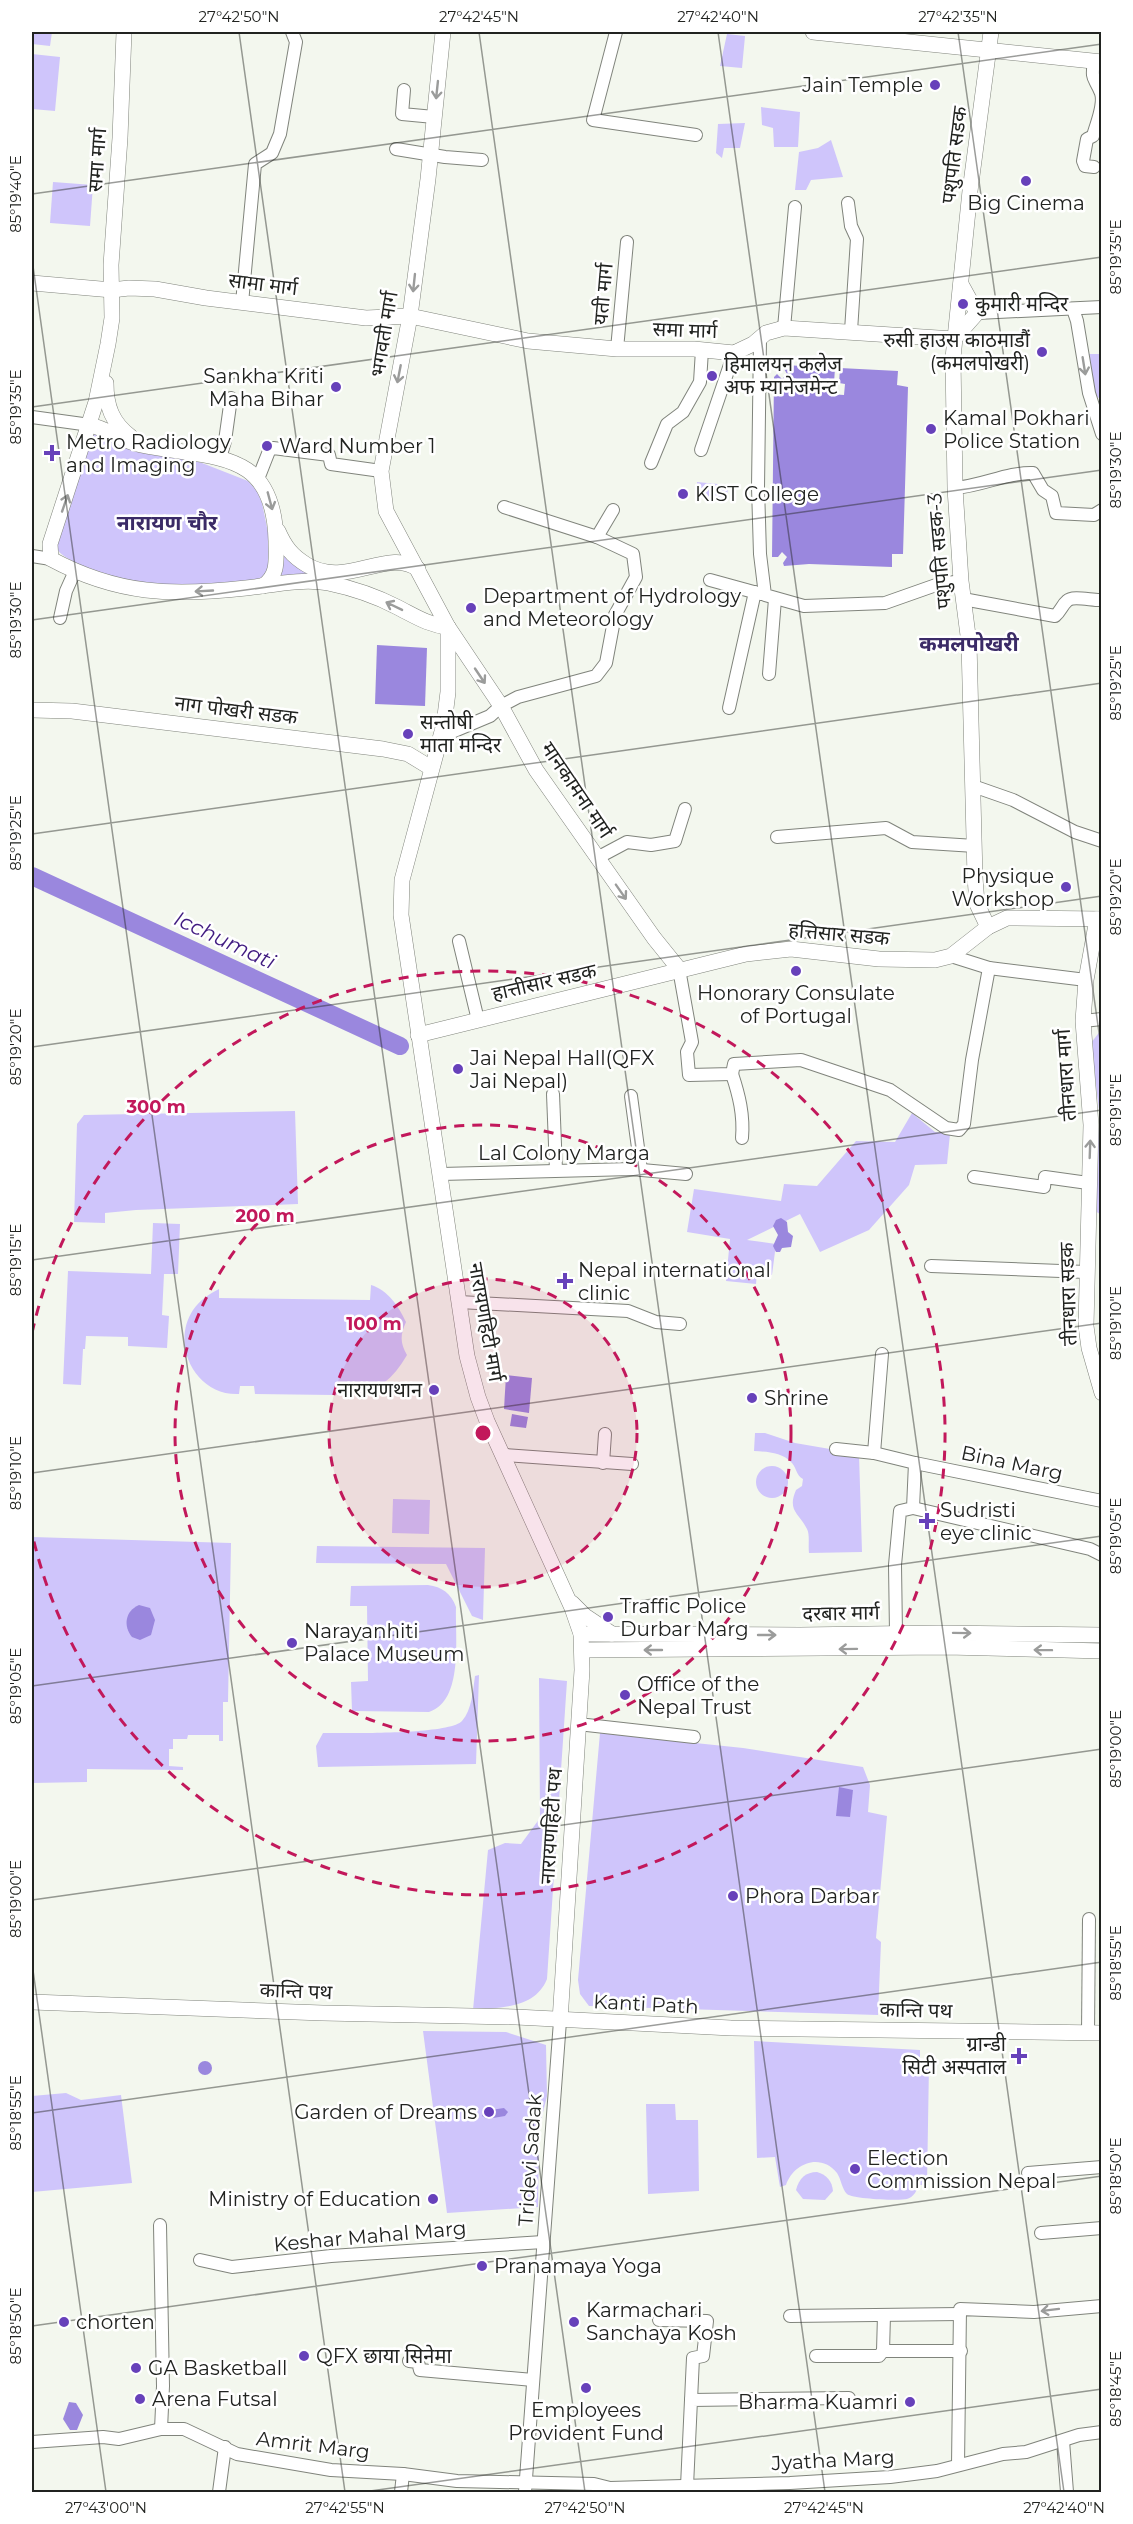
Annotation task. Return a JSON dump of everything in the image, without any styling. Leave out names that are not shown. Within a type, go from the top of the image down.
[{"type":"main road","name":"समा मार्ग","points":[[112,290],[111,265],[120,138],[124,32]]},
{"type":"main road","name":"भगवती मार्ग","points":[[443,32],[410,316],[381,471],[386,511],[448,627]]},
{"type":"main road","points":[[813,32],[1098,62]]},
{"type":"main road","name":"पशुपति सडक","points":[[954,339],[970,191],[992,32]]},
{"type":"main road","name":"सामा मार्ग","points":[[32,283],[112,290],[155,289],[242,303],[366,318],[410,316]]},
{"type":"main road","points":[[954,339],[977,313],[961,284]]},
{"type":"main road","points":[[112,290],[106,391],[111,415],[124,432],[152,448]]},
{"type":"main road","name":"समा मार्ग","points":[[410,316],[528,341],[617,350],[734,352],[760,339],[766,333],[784,328],[954,339]]},
{"type":"main road","name":"पशुपति सडक-3","points":[[954,339],[955,488],[961,581],[969,643],[977,904],[988,927]]},
{"type":"main road","points":[[108,344],[90,425],[50,544],[51,559],[75,572],[129,589],[152,592],[230,590],[334,579],[392,562],[410,563],[418,569]]},
{"type":"main road","points":[[90,425],[104,428],[129,443],[220,458],[236,464],[258,479],[269,496],[275,525],[275,570],[271,581],[263,586]]},
{"type":"main road","points":[[275,525],[292,555],[311,568],[434,626],[448,627]]},
{"type":"main road","name":"मानकामना मार्ग","points":[[448,627],[501,706],[536,770],[597,858],[679,969]]},
{"type":"main road","name":"नारायणहिटी मार्ग","points":[[448,627],[448,692],[440,737],[402,880],[402,915],[467,1356],[478,1397],[568,1598],[582,1642]]},
{"type":"main road","name":"नाग पोखरी सडक","points":[[32,710],[72,711],[382,749],[408,754],[431,768]]},
{"type":"main road","points":[[951,956],[988,927],[1015,917],[1099,919]]},
{"type":"main road","name":"तीनधारा मार्ग","points":[[1094,1228],[1088,1183],[1091,1125],[1083,1021],[1086,980],[1099,919]]},
{"type":"main road","name":"हत्तिसार सडक","points":[[679,969],[776,950],[916,960],[951,956]]},
{"type":"main road","name":"हात्तीसार सडक","points":[[418,1035],[679,969]]},
{"type":"main road","name":"तीनधारा सडक","points":[[1094,1228],[1086,1272],[1087,1337],[1101,1393]]},
{"type":"main road","points":[[568,1598],[614,1642],[595,1659],[588,1670],[581,1692]]},
{"type":"main road","name":"दरबार मार्ग","points":[[614,1642],[896,1633],[1101,1635]]},
{"type":"main road","name":"दरबार मार्ग","points":[[582,1642],[1101,1651]]},
{"type":"main road","name":"नारायणहिटी पथ","points":[[560,2020],[581,1692],[582,1642]]},
{"type":"main road","name":"कान्ति पथ","points":[[32,2002],[560,2020]]},
{"type":"main road","name":"Kanti Path","points":[[560,2020],[731,2028]]},
{"type":"main road","name":"कान्ति पथ","points":[[731,2028],[1095,2033]]},
{"type":"street","points":[[242,303],[255,164],[272,153],[280,134],[296,42],[292,32]]},
{"type":"street","points":[[616,32],[593,120],[696,135]]},
{"type":"street","points":[[1094,167],[1085,166],[1083,161],[1087,139],[1093,136],[1101,104],[1101,94],[1092,78],[1098,62]]},
{"type":"street","points":[[404,90],[402,114],[434,117]]},
{"type":"street","points":[[396,149],[482,160]]},
{"type":"street","points":[[848,203],[851,226],[857,239],[851,331]]},
{"type":"street","points":[[784,328],[795,207]]},
{"type":"street","name":"यती मार्ग","points":[[617,350],[627,242]]},
{"type":"street","points":[[977,313],[1101,307]]},
{"type":"street","points":[[1073,309],[1089,393],[1101,434]]},
{"type":"street","points":[[760,339],[758,487],[760,554],[765,596],[769,674]]},
{"type":"street","points":[[651,463],[667,424],[683,412],[700,382],[702,350]]},
{"type":"street","points":[[701,450],[734,352]]},
{"type":"street","points":[[220,458],[225,441],[231,398]]},
{"type":"street","points":[[32,417],[90,425]]},
{"type":"street","points":[[258,479],[269,451],[273,448],[329,454],[331,464],[381,471]]},
{"type":"street","points":[[955,488],[974,487],[1020,472],[1033,473],[1044,490],[1052,496],[1056,513],[1094,515],[1101,513],[1101,510]]},
{"type":"street","points":[[440,737],[490,716],[501,706],[527,694],[596,676],[606,663],[615,615],[636,577],[633,554],[597,537],[504,507]]},
{"type":"street","points":[[597,537],[613,510]]},
{"type":"street","points":[[32,556],[51,559]]},
{"type":"street","points":[[60,618],[66,591],[75,572]]},
{"type":"street","points":[[710,580],[804,606],[885,603],[936,585],[961,581]]},
{"type":"street","points":[[729,708],[765,596]]},
{"type":"street","points":[[963,599],[1055,616],[1062,611],[1065,602],[1071,598],[1101,600]]},
{"type":"street","points":[[973,786],[1014,800],[1075,832],[1101,842]]},
{"type":"street","points":[[597,858],[627,842],[651,845],[675,841],[685,809]]},
{"type":"street","points":[[777,837],[885,828],[912,842],[975,846]]},
{"type":"street","points":[[459,941],[478,1020]]},
{"type":"street","points":[[951,956],[989,968],[1086,980]]},
{"type":"street","points":[[742,1138],[740,1097],[732,1074],[734,1064],[801,1060],[890,1090],[946,1128],[959,1130],[965,1117],[972,1060],[989,968]]},
{"type":"street","points":[[679,969],[692,1042],[687,1052],[689,1075],[732,1074]]},
{"type":"street","points":[[1083,1021],[1101,1020]]},
{"type":"street","points":[[553,1094],[556,1170]]},
{"type":"street","points":[[631,1096],[641,1170]]},
{"type":"street","name":"Lal Colony Marga","points":[[441,1174],[556,1170],[641,1170],[686,1174]]},
{"type":"street","points":[[974,1177],[1044,1186],[1045,1177],[1088,1183]]},
{"type":"street","points":[[931,1266],[1086,1272]]},
{"type":"street","points":[[459,1302],[628,1311],[656,1322],[680,1324]]},
{"type":"street","points":[[874,1453],[882,1354]]},
{"type":"street","points":[[603,1462],[605,1434]]},
{"type":"street","name":"Bina Marg","points":[[836,1449],[874,1453],[1101,1501]]},
{"type":"street","points":[[504,1455],[632,1464]]},
{"type":"street","points":[[913,1508],[915,1463]]},
{"type":"street","points":[[896,1633],[895,1565],[900,1511],[913,1508],[1090,1549],[1101,1555]]},
{"type":"street","points":[[579,1724],[694,1737]]},
{"type":"street","points":[[1089,1918],[1095,2033]]},
{"type":"street","name":"Tridevi Sadak","points":[[525,2488],[560,2020]]},
{"type":"street","points":[[1028,2173],[1101,2167]]},
{"type":"street","points":[[160,2225],[163,2386],[161,2429]]},
{"type":"street","points":[[1041,2233],[1101,2228]]},
{"type":"street","name":"Keshar Mahal Marg","points":[[200,2260],[232,2267],[331,2256],[543,2242]]},
{"type":"street","points":[[962,2464],[960,2309],[1034,2312],[1101,2306]]},
{"type":"street","points":[[790,2316],[960,2313]]},
{"type":"street","points":[[884,2314],[884,2351]]},
{"type":"street","points":[[659,2320],[707,2321],[703,2356],[693,2358],[687,2486]]},
{"type":"street","points":[[816,2356],[879,2356],[884,2351],[961,2351]]},
{"type":"street","points":[[409,2361],[418,2362],[420,2370],[533,2379]]},
{"type":"street","points":[[691,2400],[849,2398]]},
{"type":"street","name":"Amrit Marg","points":[[32,2442],[103,2437],[119,2439],[161,2429],[184,2429],[237,2454],[279,2463],[525,2488]]},
{"type":"street","name":"Jyatha Marg","points":[[525,2488],[594,2484],[610,2488],[687,2486],[890,2477],[937,2471],[1003,2454],[1026,2452],[1079,2435],[1101,2432]]},
{"type":"street","points":[[1063,2440],[1067,2493]]},
{"type":"street","points":[[219,2493],[225,2447]]},
{"type":"street","points":[[962,2464],[963,2449]]},
{"type":"street","points":[[401,2493],[403,2474]]},
{"type":"shaded area","points":[[32,32],[52,32],[50,46],[32,44]]},
{"type":"shaded area","points":[[727,34],[745,36],[742,68],[720,66]]},
{"type":"shaded area","points":[[32,54],[60,57],[55,111],[32,109]]},
{"type":"shaded area","points":[[761,107],[800,112],[798,147],[774,147],[773,128],[762,125]]},
{"type":"shaded area","points":[[745,123],[740,148],[724,148],[722,158],[716,153],[718,124]]},
{"type":"shaded area","points":[[831,140],[843,177],[811,180],[806,190],[795,190],[799,152],[818,148]]},
{"type":"shaded area","points":[[53,182],[93,185],[90,226],[50,223]]},
{"type":"shaded area","points":[[1086,354],[1101,354],[1101,400],[1094,394]]},
{"type":"shaded area","points":[[785,365],[835,368],[834,383],[830,383],[829,394],[844,395],[845,384],[839,383],[840,368],[898,371],[897,385],[908,387],[903,554],[892,554],[892,567],[809,564],[784,566],[783,563],[787,557],[782,552],[778,557],[772,557],[774,377],[777,374],[782,379],[787,374],[783,367]]},
{"type":"shaded area","points":[[92,432],[202,463],[248,481],[257,491],[262,503],[272,552],[264,580],[188,588],[152,587],[87,568],[62,554],[56,547]]},
{"type":"shaded area","points":[[697,482],[728,485],[727,500],[696,497]]},
{"type":"shaded area","points":[[278,541],[327,576],[277,579]]},
{"type":"shaded area","points":[[377,645],[427,648],[425,706],[375,704]]},
{"type":"shaded area","points":[[1101,1030],[1101,1118],[1100,1119],[1091,1043]]},
{"type":"shaded area","points":[[295,1111],[298,1204],[136,1210],[105,1213],[105,1223],[74,1222],[77,1124],[84,1115]]},
{"type":"shaded area","points":[[912,1113],[935,1132],[950,1134],[947,1164],[915,1165],[909,1185],[869,1230],[820,1252],[800,1214],[747,1240],[776,1244],[772,1275],[757,1273],[756,1284],[726,1281],[730,1239],[687,1232],[694,1189],[781,1201],[784,1184],[817,1186],[856,1141],[895,1142]]},
{"type":"shaded area","points":[[1096,1128],[1101,1128],[1101,1215],[1094,1210]]},
{"type":"shaded area","points":[[781,1218],[787,1222],[788,1232],[793,1236],[791,1247],[782,1248],[780,1252],[776,1252],[773,1246],[778,1235],[773,1226],[776,1220]]},
{"type":"shaded area","points":[[153,1223],[180,1224],[178,1274],[164,1274],[162,1315],[169,1316],[167,1348],[128,1346],[128,1337],[86,1336],[81,1385],[63,1384],[68,1271],[151,1274]]},
{"type":"shaded area","points":[[371,1285],[383,1291],[392,1300],[406,1322],[402,1339],[407,1355],[384,1383],[369,1391],[350,1395],[350,1387],[342,1387],[342,1393],[334,1395],[255,1394],[254,1386],[240,1386],[239,1394],[224,1392],[210,1387],[199,1378],[191,1366],[184,1338],[187,1324],[199,1303],[219,1289],[219,1298],[370,1300]]},
{"type":"shaded area","points":[[506,1375],[532,1378],[529,1413],[504,1409]]},
{"type":"shaded area","points":[[512,1414],[528,1417],[526,1428],[510,1426]]},
{"type":"shaded area","points":[[755,1433],[765,1433],[795,1443],[859,1454],[862,1552],[809,1553],[808,1531],[793,1507],[796,1490],[802,1486],[803,1479],[788,1459],[774,1453],[754,1451]]},
{"type":"shaded area","points":[[772,1466],[783,1471],[788,1482],[783,1493],[772,1498],[761,1493],[756,1482],[761,1471]]},
{"type":"shaded area","points":[[393,1499],[430,1500],[429,1534],[392,1533]]},
{"type":"shaded area","points":[[32,1537],[231,1543],[228,1702],[223,1702],[223,1741],[219,1741],[219,1735],[188,1735],[187,1739],[173,1739],[173,1749],[169,1749],[169,1766],[183,1767],[183,1770],[87,1769],[87,1782],[32,1783]]},
{"type":"shaded area","points":[[317,1546],[485,1548],[483,1620],[472,1616],[446,1564],[316,1563]]},
{"type":"shaded area","points":[[428,1585],[438,1587],[445,1592],[456,1607],[455,1667],[448,1695],[440,1706],[429,1712],[352,1711],[351,1682],[368,1681],[367,1606],[350,1606],[351,1586]]},
{"type":"shaded area","points":[[139,1605],[150,1608],[155,1620],[151,1635],[140,1640],[132,1637],[127,1628],[128,1615]]},
{"type":"shaded area","points":[[479,1675],[476,1764],[318,1767],[316,1746],[323,1733],[419,1731],[453,1726],[462,1721],[470,1706],[475,1676]]},
{"type":"shaded area","points":[[539,1678],[567,1681],[547,1979],[534,1996],[516,2005],[473,2010],[488,1850],[505,1843],[521,1844],[540,1818]]},
{"type":"shaded area","name":"Phora Darbar","points":[[600,1733],[743,1748],[863,1767],[870,1785],[868,1812],[887,1816],[876,1938],[881,1942],[878,2015],[589,2006],[580,1994],[578,1980]]},
{"type":"shaded area","points":[[839,1787],[853,1790],[850,1817],[836,1816]]},
{"type":"shaded area","name":"Garden of Dreams","points":[[423,2031],[506,2032],[546,2045],[547,2096],[539,2128],[538,2207],[447,2213]]},
{"type":"shaded area","points":[[754,2041],[920,2050],[920,2063],[929,2064],[927,2185],[919,2185],[913,2195],[907,2199],[886,2200],[851,2196],[847,2194],[837,2173],[823,2163],[815,2162],[801,2166],[786,2185],[780,2187],[775,2157],[757,2158]]},
{"type":"shaded area","points":[[205,2061],[210,2063],[212,2068],[210,2073],[205,2075],[200,2073],[198,2068],[200,2063]]},
{"type":"shaded area","points":[[66,2093],[81,2100],[121,2095],[132,2183],[32,2192],[32,2096]]},
{"type":"shaded area","points":[[646,2104],[675,2104],[676,2120],[698,2120],[699,2191],[648,2194]]},
{"type":"shaded area","points":[[504,2108],[508,2112],[505,2116],[487,2119],[482,2116],[484,2111]]},
{"type":"shaded area","points":[[817,2172],[828,2179],[833,2191],[825,2200],[803,2199],[796,2190],[799,2182],[804,2176]]},
{"type":"shaded area","points":[[69,2402],[76,2403],[83,2415],[77,2430],[70,2430],[63,2419]]},
{"type":"waterway","name":"Icchumati","points":[[32,876],[400,1046]]},
{"type":"place","name":"Jain Temple","points":[[935,85]]},
{"type":"place","name":"Big Cinema","points":[[1026,181]]},
{"type":"place","name":"कुमारी मन्दिर","points":[[963,304]]},
{"type":"place","name":"रुसी हाउस काठमाडौं (कमलपोखरी)","points":[[1042,352]]},
{"type":"place","name":"हिमालयन कलेज अफ म्यानेजमेन्ट","points":[[712,376]]},
{"type":"place","name":"Sankha Kriti Maha Bihar","points":[[336,387]]},
{"type":"place","name":"Kamal Pokhari Police Station","points":[[931,429]]},
{"type":"place","name":"Ward Number 1","points":[[267,446]]},
{"type":"place","name":"Metro Radiology and Imaging","points":[[52,453]]},
{"type":"place","name":"KIST College","points":[[683,494]]},
{"type":"place","name":"Department of Hydrology and Meteorology","points":[[471,608]]},
{"type":"place","name":"सन्तोषी माता मन्दिर","points":[[408,734]]},
{"type":"place","name":"Physique Workshop","points":[[1066,887]]},
{"type":"place","name":"Honorary Consulate of Portugal","points":[[796,971]]},
{"type":"place","name":"Jai Nepal Hall(QFX Jai Nepal)","points":[[458,1069]]},
{"type":"place","name":"Nepal international clinic","points":[[565,1281]]},
{"type":"place","name":"नारायणथान","points":[[434,1390]]},
{"type":"place","name":"Shrine","points":[[752,1398]]},
{"type":"place","name":"Sudristi eye clinic","points":[[927,1521]]},
{"type":"place","name":"Traffic Police Durbar Marg","points":[[608,1617]]},
{"type":"place","name":"Narayanhiti Palace Museum","points":[[292,1643]]},
{"type":"place","name":"Office of the Nepal Trust","points":[[625,1695]]},
{"type":"place","name":"Phora Darbar","points":[[733,1896]]},
{"type":"place","name":"ग्रान्डी सिटी अस्पताल","points":[[1019,2056]]},
{"type":"place","name":"Garden of Dreams","points":[[489,2112]]},
{"type":"place","name":"Election Commission Nepal","points":[[855,2169]]},
{"type":"place","name":"Ministry of Education","points":[[433,2199]]},
{"type":"place","name":"Pranamaya Yoga","points":[[482,2266]]},
{"type":"place","name":"chorten","points":[[64,2322]]},
{"type":"place","name":"Karmachari Sanchaya Kosh","points":[[574,2322]]},
{"type":"place","name":"QFX छाया सिनेमा","points":[[304,2356]]},
{"type":"place","name":"GA Basketball","points":[[136,2368]]},
{"type":"place","name":"Employees Provident Fund","points":[[586,2388]]},
{"type":"place","name":"Arena Futsal","points":[[140,2399]]},
{"type":"place","name":"Bharma Kuamri","points":[[910,2402]]},
{"type":"district","name":"नारायण चौर","points":[[167,522]]},
{"type":"district","name":"कमलपोखरी","points":[[969,643]]}]
